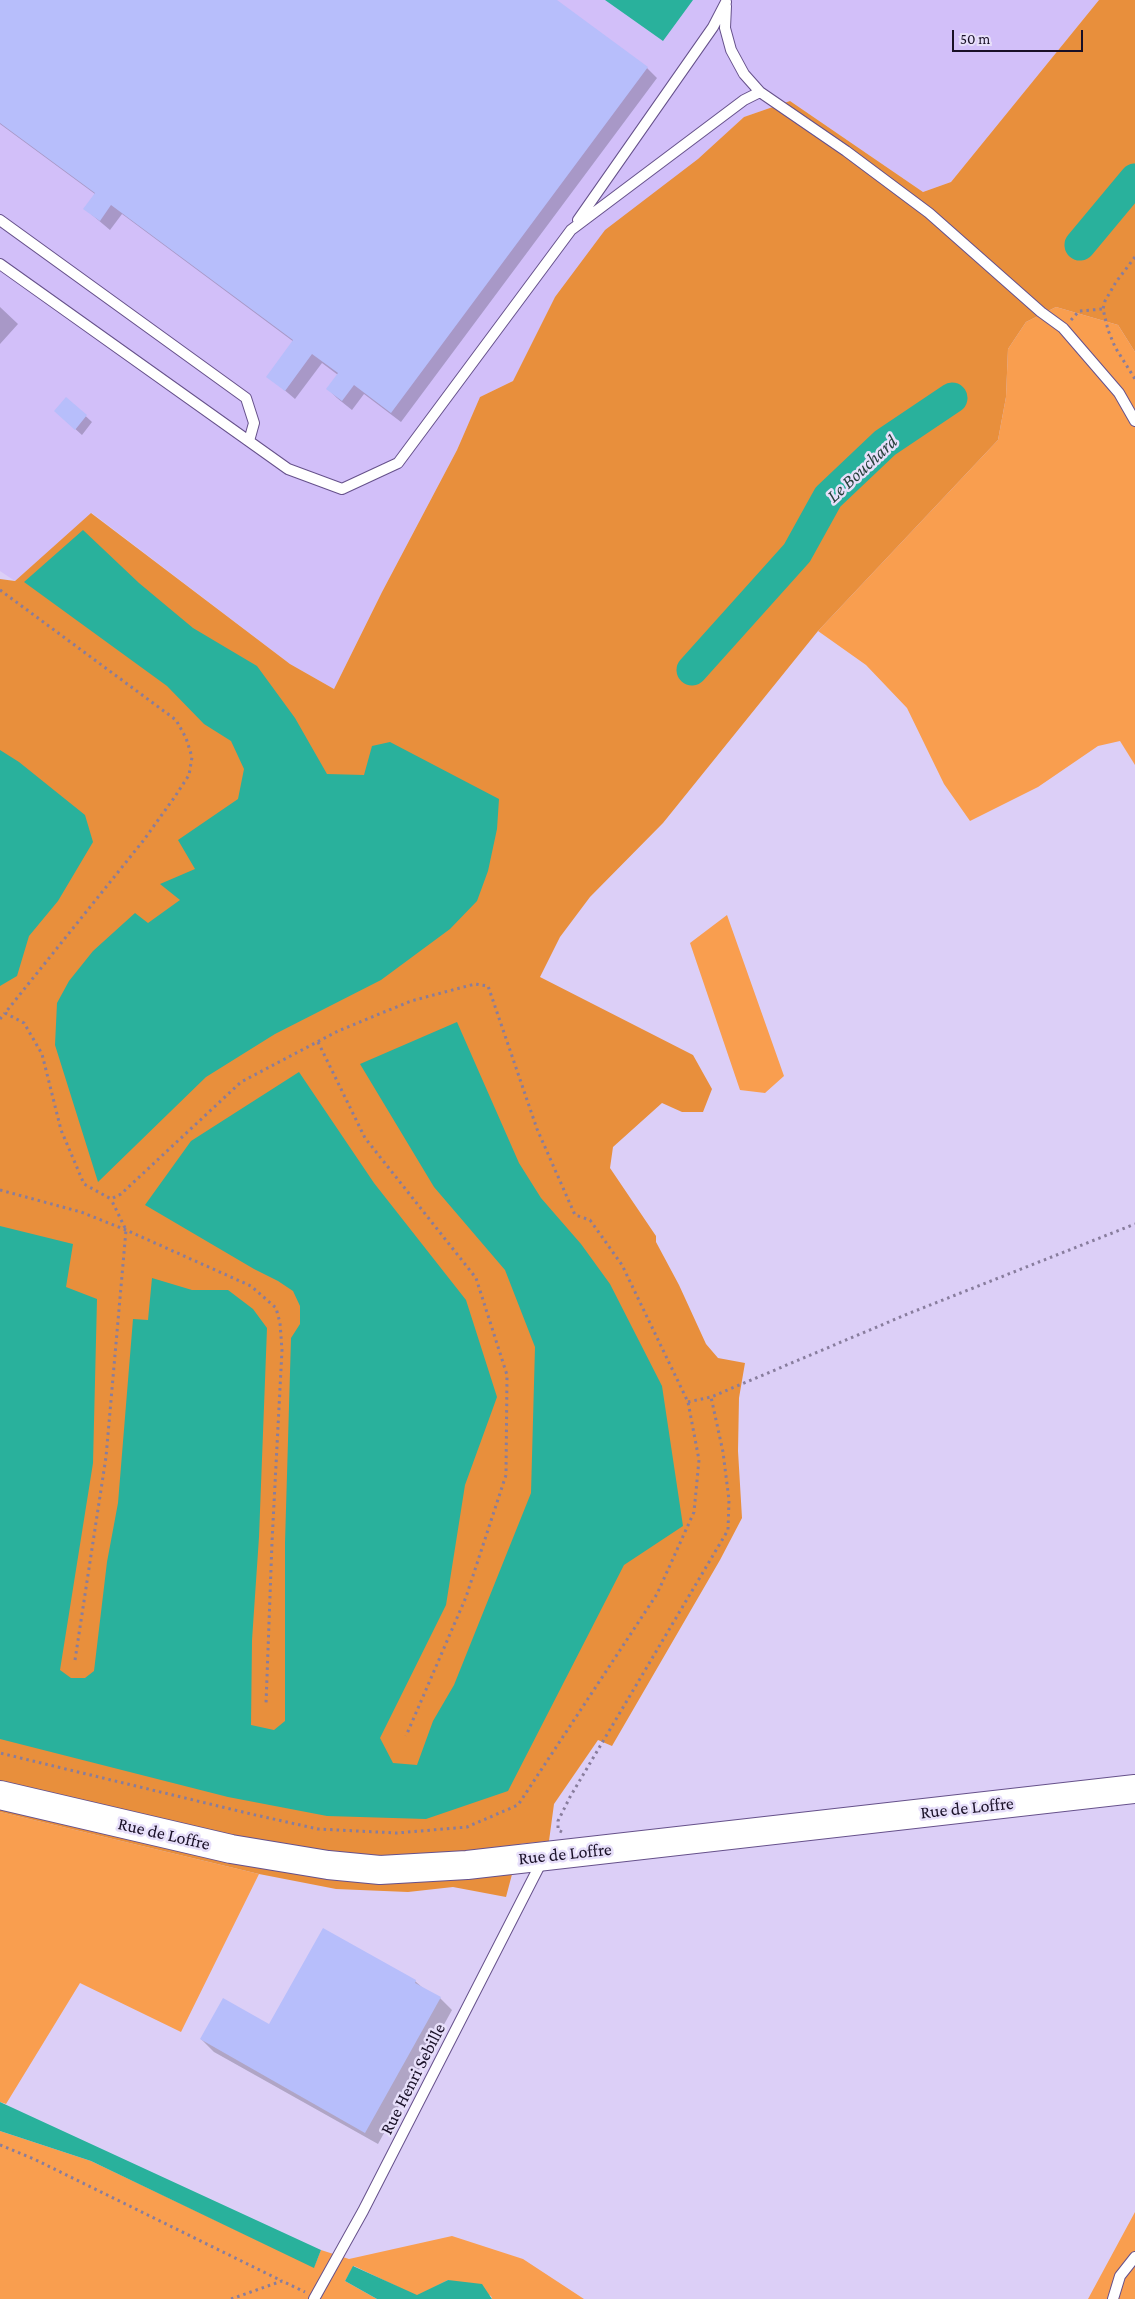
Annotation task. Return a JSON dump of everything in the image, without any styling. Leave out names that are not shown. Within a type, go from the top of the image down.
[{"type":"main road","name":"Rue de Loffre","points":[[0,1795],[210,1844],[346,1867],[395,1870],[467,1865],[541,1864],[1135,1789]]},
{"type":"lane","points":[[726,1],[725,28],[731,50],[744,74],[760,92],[846,151],[929,213],[1041,312],[1063,328],[1119,393],[1135,421]]},
{"type":"lane","points":[[0,264],[288,469],[342,489],[398,463],[571,230],[713,27],[726,1]]},
{"type":"lane","points":[[571,230],[744,100],[760,92]]},
{"type":"lane","points":[[0,220],[246,398],[254,423],[249,441]]},
{"type":"lane","name":"Rue Henri Sebille","points":[[315,2298],[363,2211],[541,1864]]},
{"type":"lane","points":[[1113,2299],[1120,2276],[1135,2257]]},
{"type":"path","points":[[1135,257],[1116,282],[1105,301],[1103,309],[1115,348],[1135,379]]},
{"type":"path","points":[[1063,328],[1079,311],[1103,309]]},
{"type":"path","points":[[0,590],[176,720],[186,738],[192,757],[189,775],[143,841],[0,1019]]},
{"type":"path","points":[[0,1753],[232,1810],[318,1829],[397,1833],[467,1827],[518,1805],[657,1594],[694,1512],[700,1460],[688,1402],[622,1265],[590,1220],[576,1215],[537,1129],[510,1056],[500,1017],[488,986],[475,984],[411,1001],[318,1042],[241,1082],[121,1194],[111,1199]]},
{"type":"path","points":[[6,1013],[24,1023],[42,1054],[61,1130],[84,1184],[111,1199],[126,1230],[106,1456],[76,1660]]},
{"type":"path","points":[[318,1042],[365,1138],[476,1278],[507,1375],[506,1475],[466,1597],[406,1736]]},
{"type":"path","points":[[0,1190],[81,1212],[126,1230],[251,1286],[276,1308],[280,1323],[282,1350],[266,1704]]},
{"type":"path","points":[[688,1402],[711,1398],[910,1313],[1135,1224]]},
{"type":"path","points":[[558,1830],[558,1821],[570,1797],[728,1530],[729,1500],[724,1462],[711,1398]]},
{"type":"path","points":[[0,2146],[34,2159],[315,2298]]},
{"type":"path","points":[[231,2299],[282,2281]]},
{"type":"shaded area","points":[[0,0],[1099,0],[951,182],[923,192],[790,101],[744,117],[555,297],[513,381],[480,397],[457,450],[382,592],[334,689],[290,664],[92,513],[15,581],[0,571]]},
{"type":"shaded area","points":[[605,0],[693,0],[663,41]]},
{"type":"shaded area","points":[[1099,0],[1135,0],[1135,352],[1118,325],[1056,307],[1026,322],[1008,349],[1006,397],[998,440],[818,631],[663,823],[590,897],[560,937],[540,977],[693,1055],[712,1089],[703,1112],[682,1112],[662,1103],[613,1147],[610,1168],[656,1236],[656,1242],[679,1285],[706,1344],[718,1358],[745,1363],[739,1398],[738,1451],[742,1518],[720,1560],[612,1746],[598,1740],[554,1804],[549,1841],[520,1844],[506,1897],[453,1887],[408,1892],[336,1889],[259,1874],[0,1812],[0,579],[15,581],[91,513],[290,664],[334,689],[382,592],[457,450],[480,397],[513,381],[555,297],[605,230],[698,159],[744,117],[790,101],[923,192],[951,182]]},
{"type":"shaded area","points":[[1056,307],[1118,325],[1135,352],[1135,765],[1120,741],[1098,746],[1038,787],[970,821],[944,784],[907,708],[866,665],[818,631],[998,440],[1006,397],[1008,349],[1026,322]]},
{"type":"shaded area","points":[[83,530],[139,583],[193,628],[257,666],[295,718],[327,774],[364,775],[372,746],[390,742],[499,799],[497,829],[488,871],[477,901],[450,929],[381,980],[275,1034],[206,1077],[98,1182],[55,1045],[57,1003],[69,981],[93,951],[135,913],[148,923],[180,900],[160,884],[195,869],[178,840],[238,799],[244,769],[231,741],[204,724],[167,686],[24,582]]},
{"type":"shaded area","points":[[0,750],[19,762],[85,815],[93,842],[58,901],[29,936],[17,976],[0,986]]},
{"type":"shaded area","points":[[727,915],[784,1076],[765,1093],[740,1090],[690,943]]},
{"type":"shaded area","points":[[457,1022],[519,1163],[541,1198],[581,1244],[610,1284],[662,1386],[683,1526],[624,1565],[508,1791],[426,1819],[327,1816],[228,1797],[0,1739],[0,1226],[73,1244],[66,1287],[97,1299],[93,1463],[60,1670],[71,1678],[85,1678],[94,1671],[107,1562],[118,1503],[133,1319],[148,1320],[152,1278],[192,1290],[228,1290],[253,1309],[267,1328],[259,1537],[252,1640],[251,1725],[274,1730],[285,1721],[285,1543],[291,1338],[300,1324],[300,1306],[293,1291],[278,1281],[145,1205],[191,1141],[299,1072],[374,1183],[466,1300],[497,1397],[465,1485],[446,1605],[380,1738],[393,1763],[417,1765],[433,1721],[454,1685],[531,1493],[535,1347],[505,1270],[434,1187],[360,1064]]},
{"type":"shaded area","points":[[0,1812],[259,1874],[181,2032],[80,1983],[6,2104],[0,2102]]},
{"type":"shaded area","points":[[0,2102],[321,2250],[314,2268],[91,2161],[0,2131]]},
{"type":"shaded area","points":[[0,2131],[91,2161],[314,2267],[321,2250],[349,2259],[452,2236],[523,2259],[584,2299],[492,2299],[491,2296],[448,2280],[417,2296],[354,2266],[345,2281],[377,2299],[0,2299]]},
{"type":"shaded area","points":[[1135,2212],[1135,2299],[1088,2299]]},
{"type":"shaded area","points":[[353,2266],[417,2295],[448,2280],[482,2284],[492,2299],[377,2299],[345,2281]]},
{"type":"building","points":[[0,0],[557,0],[648,67],[391,413],[354,385],[342,401],[326,389],[338,373],[312,354],[285,391],[266,377],[293,340],[111,205],[100,221],[83,209],[95,193],[0,123]]},
{"type":"building","points":[[66,397],[87,415],[75,430],[54,411]]},
{"type":"building","points":[[323,1928],[416,1980],[415,1983],[441,1997],[365,2133],[200,2039],[223,1998],[269,2024]]},
{"type":"waterway","name":"Le Bouchard","points":[[1080,245],[1135,179]]},
{"type":"waterway","name":"Le Bouchard","points":[[692,670],[797,553],[828,497],[885,443],[952,398]]}]
